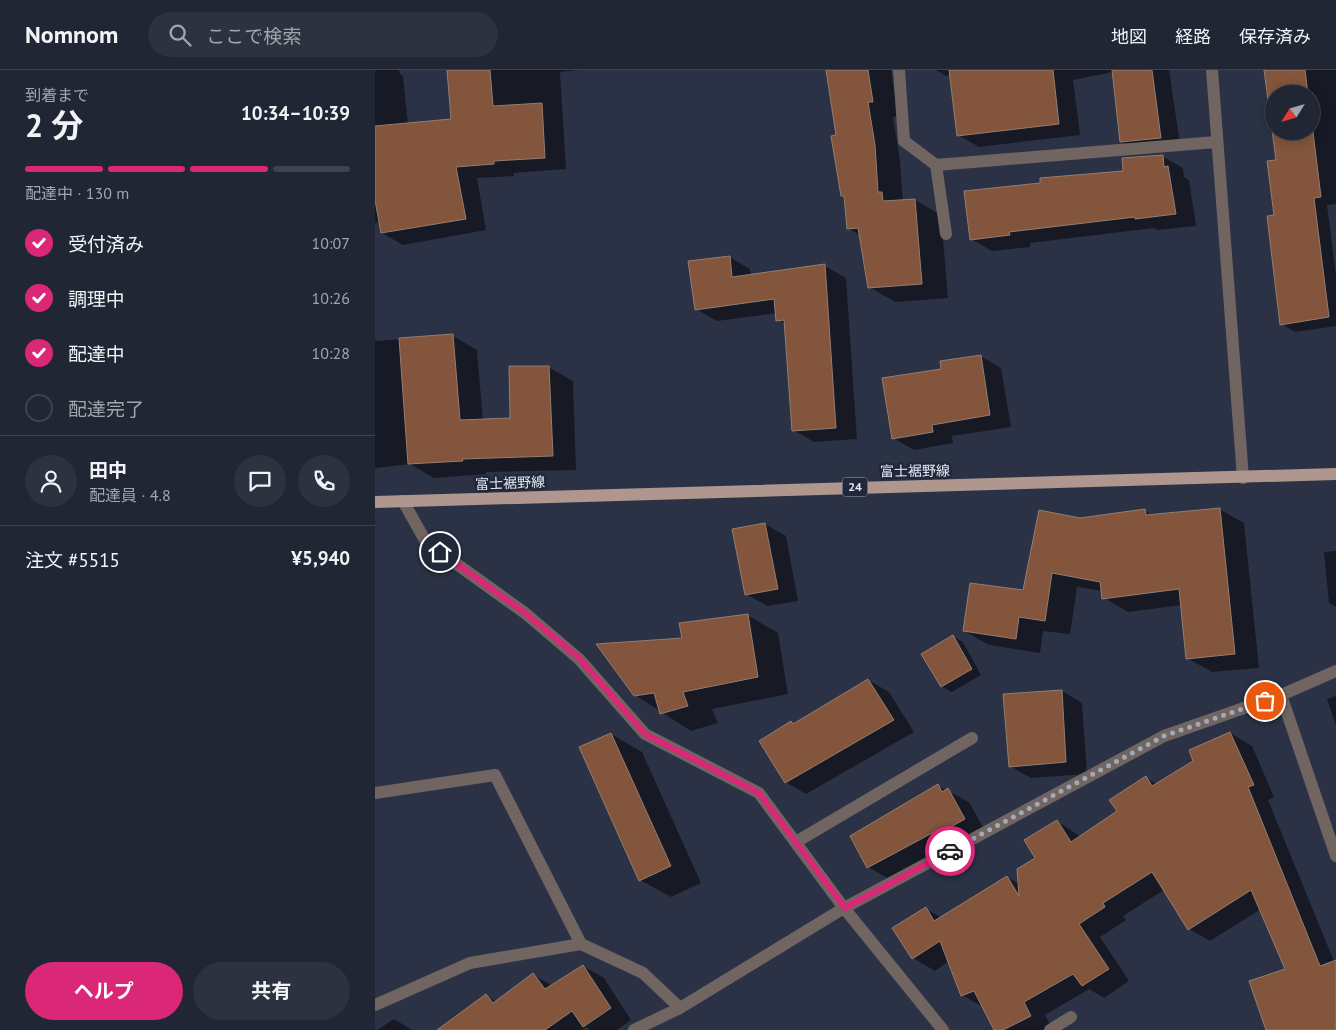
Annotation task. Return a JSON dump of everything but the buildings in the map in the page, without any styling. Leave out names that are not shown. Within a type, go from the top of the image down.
[{"type":"main road","name":"富士裾野線","points":[[375,502],[799,488],[1243,478],[1336,474]]},
{"type":"street","points":[[899,70],[904,141],[936,165],[1216,142]]},
{"type":"street","points":[[1212,70],[1243,478]]},
{"type":"street","points":[[936,165],[947,234]]},
{"type":"street","points":[[403,501],[426,542],[525,613],[579,658],[645,734],[759,793],[845,908],[943,1030]]},
{"type":"street","points":[[634,1030],[680,1008],[845,908],[1164,736],[1281,695],[1336,671]]},
{"type":"street","points":[[1281,695],[1336,856]]},
{"type":"street","points":[[796,842],[972,738]]},
{"type":"street","points":[[375,793],[495,775],[581,944]]},
{"type":"street","points":[[375,1004],[470,964],[581,944],[643,973],[680,1008]]},
{"type":"street","points":[[1050,1030],[1071,1017]]},
{"type":"way so far","points":[[950,851],[1164,736],[1265,701]]},
{"type":"route","points":[[440,552],[525,613],[579,658],[645,734],[759,793],[845,908],[950,851]]}]
